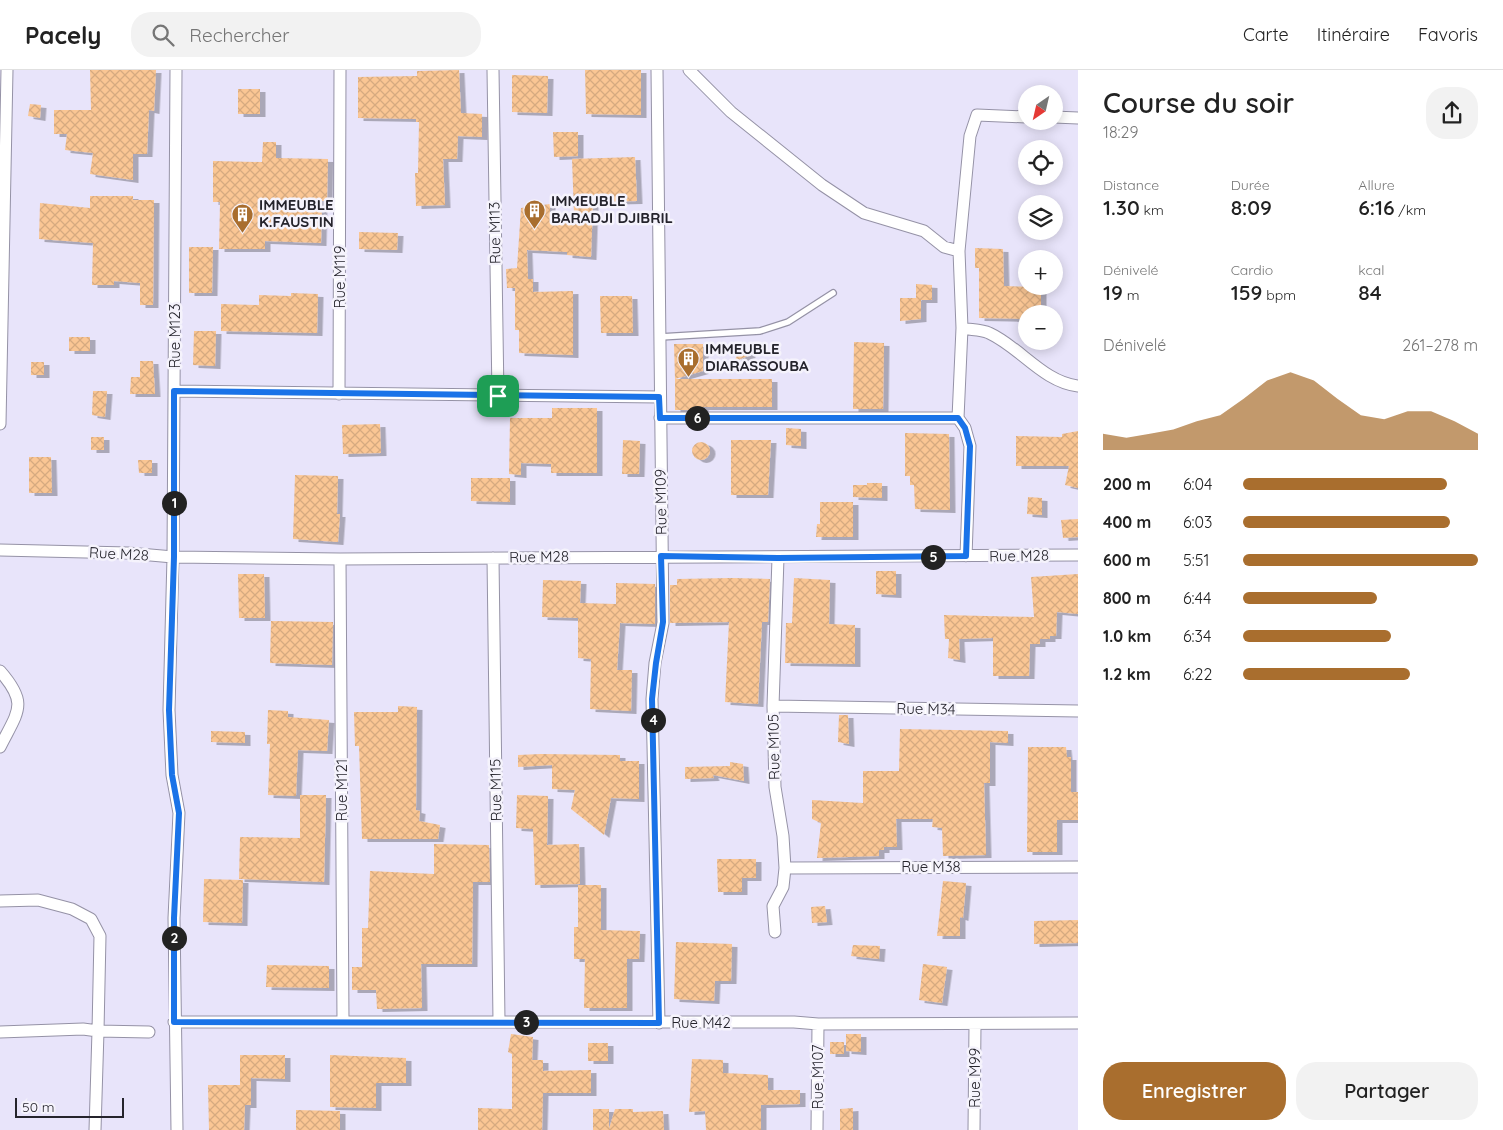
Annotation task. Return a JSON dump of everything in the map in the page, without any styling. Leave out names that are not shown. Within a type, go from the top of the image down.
[{"type":"street","points":[[0,424],[7,70]]},
{"type":"street","name":"Rue M123","points":[[176,70],[174,557],[169,710],[172,775],[179,813],[174,918],[177,1130]]},
{"type":"street","name":"Rue M119","points":[[339,394],[340,70]]},
{"type":"street","name":"Rue M113","points":[[493,70],[498,396]]},
{"type":"street","name":"Rue M109","points":[[657,70],[659,397],[663,622],[652,699],[659,1023]]},
{"type":"street","points":[[689,70],[731,112],[822,185],[864,213],[924,231],[944,247],[959,251]]},
{"type":"street","points":[[966,556],[970,446],[965,428],[958,418],[962,328],[959,251],[970,136],[977,115],[1018,117]]},
{"type":"street","points":[[1063,118],[1078,118]]},
{"type":"street","points":[[962,328],[988,332],[1013,347],[1037,367],[1069,385],[1078,386]]},
{"type":"street","points":[[174,391],[659,397]]},
{"type":"street","points":[[660,418],[958,418]]},
{"type":"street","name":"Rue M28","points":[[0,550],[128,553],[174,557],[340,559],[1078,555]]},
{"type":"street","name":"Rue M115","points":[[493,558],[500,1021]]},
{"type":"street","name":"Rue M105","points":[[775,932],[773,906],[783,888],[785,868],[783,836],[775,787],[773,706],[778,558]]},
{"type":"street","name":"Rue M121","points":[[340,559],[343,1021]]},
{"type":"street","points":[[0,671],[15,688],[19,706],[0,746]]},
{"type":"street","name":"Rue M34","points":[[773,706],[1078,711]]},
{"type":"street","name":"Rue M38","points":[[785,868],[1078,867]]},
{"type":"street","points":[[0,901],[38,900],[72,909],[91,919],[100,936],[95,1130]]},
{"type":"street","name":"Rue M42","points":[[174,1022],[794,1022],[818,1024],[975,1025],[1078,1023]]},
{"type":"street","name":"Rue M107","points":[[817,1130],[818,1024]]},
{"type":"street","name":"Rue M99","points":[[974,1130],[975,1025]]},
{"type":"street","points":[[0,1032],[83,1029],[149,1032]]},
{"type":"lane","points":[[659,337],[760,331],[788,322],[833,293]]},
{"type":"building","points":[[90,70],[156,70],[154,111],[149,110],[147,154],[133,154],[133,180],[90,174],[93,153],[65,150],[67,134],[54,134],[54,110],[91,110]]},
{"type":"building","points":[[459,70],[461,113],[482,114],[482,137],[458,136],[457,159],[443,159],[445,205],[416,206],[415,173],[418,173],[419,122],[416,122],[416,119],[358,118],[358,77],[417,76],[417,71]]},
{"type":"building","points":[[585,70],[641,70],[641,115],[586,114]]},
{"type":"building","points":[[512,75],[548,76],[547,113],[512,112]]},
{"type":"building","points":[[238,89],[260,89],[260,114],[238,114]]},
{"type":"building","points":[[30,104],[41,105],[40,118],[28,116]]},
{"type":"building","points":[[553,132],[578,132],[578,156],[554,157]]},
{"type":"building","points":[[263,142],[276,142],[276,158],[328,159],[327,201],[322,201],[321,243],[265,241],[265,249],[219,249],[220,202],[213,202],[213,161],[262,162]]},
{"type":"building","points":[[635,157],[637,201],[593,202],[591,257],[567,255],[567,252],[527,250],[528,279],[533,279],[533,292],[573,291],[573,355],[519,353],[519,330],[515,330],[515,288],[507,288],[506,269],[517,268],[521,208],[550,204],[550,213],[574,214],[572,159]]},
{"type":"building","points":[[90,196],[133,196],[133,200],[154,200],[153,305],[140,305],[140,283],[114,281],[114,285],[92,285],[93,243],[39,239],[40,203],[90,208]]},
{"type":"building","points":[[359,232],[398,233],[397,250],[359,249]]},
{"type":"building","points":[[189,247],[213,247],[212,293],[189,293]]},
{"type":"building","points":[[975,248],[1003,249],[1004,286],[1018,286],[1018,295],[1041,295],[1041,305],[1018,305],[1018,319],[979,318],[979,268],[975,268]]},
{"type":"building","points":[[916,284],[932,285],[932,300],[921,300],[921,319],[900,321],[900,298],[916,298]]},
{"type":"building","points":[[291,293],[318,294],[317,333],[221,331],[221,304],[259,305],[259,295],[291,296]]},
{"type":"building","points":[[600,296],[632,296],[633,333],[601,333]]},
{"type":"building","points":[[194,331],[216,331],[215,366],[193,365]]},
{"type":"building","points":[[69,337],[90,337],[90,351],[69,351]]},
{"type":"building","points":[[854,342],[884,343],[883,409],[853,409]]},
{"type":"building","points":[[674,344],[703,344],[703,371],[675,379]]},
{"type":"building","points":[[748,348],[750,355],[734,362],[740,349]]},
{"type":"building","points":[[140,361],[153,361],[155,394],[130,394],[131,377],[140,377]]},
{"type":"building","points":[[31,362],[44,362],[44,375],[31,375]]},
{"type":"building","points":[[675,379],[772,379],[772,407],[703,407],[703,410],[675,410]]},
{"type":"building","points":[[93,391],[107,391],[105,417],[92,415]]},
{"type":"building","points":[[552,408],[597,408],[597,473],[551,473],[551,464],[521,463],[521,475],[509,474],[510,418],[552,418]]},
{"type":"building","points":[[380,424],[381,453],[343,454],[342,425]]},
{"type":"building","points":[[786,428],[801,429],[801,446],[786,445]]},
{"type":"building","points":[[1078,431],[1078,488],[1065,485],[1069,466],[1016,466],[1016,436],[1062,437],[1062,434]]},
{"type":"building","points":[[905,433],[949,434],[950,510],[915,509],[914,485],[910,485],[910,476],[905,476]]},
{"type":"building","points":[[91,437],[104,437],[104,450],[91,450]]},
{"type":"building","points":[[623,440],[640,441],[639,474],[622,474]]},
{"type":"building","points":[[731,440],[771,440],[768,495],[731,495]]},
{"type":"building","points":[[701,442],[709,447],[710,451],[705,459],[701,460],[693,455],[692,451],[697,443]]},
{"type":"building","points":[[29,457],[51,457],[52,493],[29,493]]},
{"type":"building","points":[[138,460],[152,460],[152,473],[139,473]]},
{"type":"building","points":[[295,475],[338,476],[337,514],[340,514],[338,542],[293,539]]},
{"type":"building","points":[[471,478],[510,478],[510,502],[471,501]]},
{"type":"building","points":[[867,483],[882,483],[882,498],[853,497],[853,485],[867,485]]},
{"type":"building","points":[[1028,497],[1042,498],[1042,515],[1027,514]]},
{"type":"building","points":[[820,502],[853,502],[853,537],[816,537],[817,524],[820,524]]},
{"type":"building","points":[[1078,519],[1078,537],[1063,538],[1061,520]]},
{"type":"building","points":[[876,571],[896,571],[896,595],[876,594]]},
{"type":"building","points":[[238,574],[264,574],[265,618],[239,618]]},
{"type":"building","points":[[1078,574],[1078,614],[1057,612],[1056,636],[1050,636],[1050,639],[1040,639],[1040,644],[1030,644],[1029,676],[993,676],[993,638],[959,639],[960,660],[948,658],[949,639],[945,639],[944,615],[1034,617],[1031,577]]},
{"type":"building","points":[[794,578],[830,580],[829,624],[855,625],[855,664],[785,663],[786,623],[792,623]]},
{"type":"building","points":[[677,579],[770,579],[768,622],[762,622],[758,704],[725,702],[729,622],[670,623],[670,585],[677,585]]},
{"type":"building","points":[[543,580],[581,581],[580,603],[616,604],[616,583],[655,584],[655,624],[620,623],[617,670],[632,670],[631,711],[590,709],[591,659],[578,658],[578,618],[542,617]]},
{"type":"building","points":[[271,621],[333,622],[332,665],[270,663]]},
{"type":"building","points":[[398,706],[417,707],[416,810],[420,811],[419,821],[440,825],[438,839],[362,839],[359,746],[355,746],[354,712],[398,712]]},
{"type":"building","points":[[268,710],[288,711],[288,717],[329,720],[327,751],[298,750],[296,796],[268,795],[270,744],[267,744]]},
{"type":"building","points":[[839,715],[848,715],[849,744],[838,742]]},
{"type":"building","points":[[900,729],[1008,731],[1008,743],[990,742],[990,783],[984,783],[986,855],[943,856],[942,828],[932,827],[933,819],[896,819],[897,847],[884,847],[884,850],[879,850],[879,856],[817,858],[821,823],[812,819],[812,800],[863,803],[863,771],[899,771]]},
{"type":"building","points":[[211,731],[245,732],[245,743],[211,742]]},
{"type":"building","points":[[1028,747],[1066,747],[1067,757],[1071,757],[1071,792],[1078,792],[1078,820],[1057,820],[1057,852],[1027,852]]},
{"type":"building","points":[[518,755],[620,755],[620,761],[639,761],[639,799],[611,798],[604,835],[571,809],[575,790],[552,789],[552,765],[518,767]]},
{"type":"building","points":[[730,762],[743,764],[744,781],[713,775],[714,778],[685,779],[685,767],[730,766]]},
{"type":"building","points":[[300,795],[326,795],[324,882],[239,879],[240,837],[300,838]]},
{"type":"building","points":[[517,795],[548,796],[547,845],[579,844],[580,884],[535,885],[533,829],[516,828]]},
{"type":"building","points":[[434,844],[489,845],[490,882],[473,882],[472,964],[421,964],[422,1008],[377,1009],[376,990],[352,990],[352,967],[362,967],[362,928],[368,928],[370,871],[434,874]]},
{"type":"building","points":[[717,859],[756,859],[756,878],[742,878],[742,892],[718,892]]},
{"type":"building","points":[[204,879],[243,880],[242,923],[203,922]]},
{"type":"building","points":[[943,881],[966,883],[963,918],[960,917],[960,936],[937,936]]},
{"type":"building","points":[[578,885],[601,885],[601,930],[640,931],[639,959],[627,959],[627,1008],[584,1008],[585,959],[574,959],[574,927],[578,927]]},
{"type":"building","points":[[825,906],[827,922],[812,923],[811,907]]},
{"type":"building","points":[[1078,920],[1078,943],[1034,944],[1034,921]]},
{"type":"building","points":[[676,942],[732,944],[731,981],[715,981],[714,1001],[674,999]]},
{"type":"building","points":[[853,945],[880,946],[879,959],[851,956]]},
{"type":"building","points":[[923,964],[947,967],[942,1003],[919,1000]]},
{"type":"building","points":[[267,965],[329,966],[329,988],[266,987]]},
{"type":"building","points":[[511,1034],[533,1037],[532,1060],[543,1060],[543,1071],[591,1070],[591,1093],[543,1093],[542,1130],[478,1130],[478,1108],[512,1109],[512,1054],[508,1052]]},
{"type":"building","points":[[846,1034],[861,1034],[861,1052],[846,1051]]},
{"type":"building","points":[[830,1042],[844,1042],[844,1054],[830,1054]]},
{"type":"building","points":[[588,1043],[608,1043],[608,1061],[588,1061]]},
{"type":"building","points":[[240,1055],[285,1055],[285,1079],[251,1078],[251,1105],[245,1105],[244,1130],[209,1130],[208,1085],[240,1085]]},
{"type":"building","points":[[330,1055],[406,1058],[406,1083],[376,1083],[376,1108],[330,1107]]},
{"type":"building","points":[[692,1059],[723,1060],[723,1073],[768,1075],[768,1090],[800,1090],[800,1104],[761,1105],[761,1130],[706,1130],[705,1111],[689,1112]]},
{"type":"building","points":[[853,1108],[853,1130],[840,1130],[840,1109]]},
{"type":"building","points":[[593,1109],[609,1109],[609,1129],[615,1109],[633,1109],[633,1112],[663,1111],[664,1130],[593,1130]]},
{"type":"building","points":[[296,1110],[340,1111],[340,1130],[296,1130]]},
{"type":"place","name":"IMMEUBLE BARADJI DJIBRIL","points":[[535,229]]},
{"type":"place","name":"IMMEUBLE K.FAUSTIN","points":[[243,233]]},
{"type":"place","name":"IMMEUBLE DIARASSOUBA","points":[[689,377]]},
{"type":"route","points":[[174,391],[498,396],[659,397],[660,418],[958,418],[965,428],[970,446],[966,556],[778,558],[661,556],[663,622],[652,699],[659,1023],[500,1021],[174,1022],[174,918],[179,813],[172,775],[169,710],[174,557],[174,391]]}]
